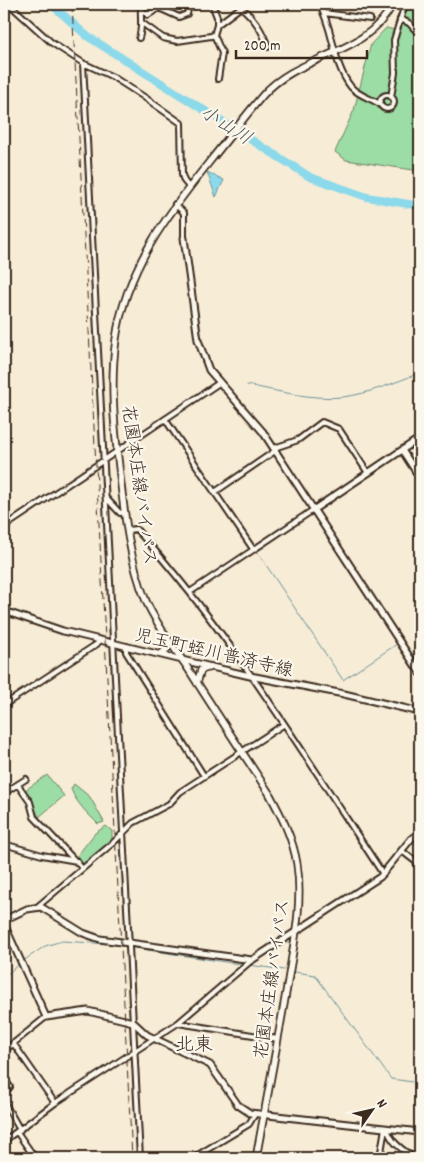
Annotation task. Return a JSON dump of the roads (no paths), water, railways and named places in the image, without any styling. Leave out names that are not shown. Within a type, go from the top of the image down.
[{"type":"main road","name":"花園本庄線バイパス","points":[[256,1158],[295,933],[299,902],[297,864],[293,846],[270,793],[168,639],[146,601],[138,578],[125,512],[113,407],[113,374],[120,322],[126,296],[141,259],[158,228],[175,204],[248,113],[274,84],[286,75],[335,53],[368,34],[393,4]]},
{"type":"main road","points":[[161,654],[166,650],[168,639]]},
{"type":"main road","points":[[197,683],[201,670],[211,667]]},
{"type":"street","points":[[9,4],[52,43],[83,63],[113,77],[181,123],[182,175],[189,187]]},
{"type":"street","points":[[139,38],[142,23],[141,4]]},
{"type":"street","points":[[141,9],[148,15],[159,8],[179,17],[187,14],[188,9],[197,4]]},
{"type":"street","points":[[212,4],[217,17],[214,35]]},
{"type":"street","points":[[319,4],[324,13],[335,53],[351,87],[364,97],[376,101],[386,109],[391,108],[394,102],[389,95]]},
{"type":"street","points":[[376,101],[389,95],[395,73],[394,40],[405,4]]},
{"type":"street","points":[[217,25],[243,5],[261,30],[268,47]]},
{"type":"street","points":[[324,13],[370,19]]},
{"type":"street","points":[[400,19],[409,23],[420,35]]},
{"type":"street","points":[[142,23],[163,38],[178,41],[214,35]]},
{"type":"street","points":[[214,35],[221,45],[222,54],[218,80]]},
{"type":"street","points":[[83,63],[140,1158]]},
{"type":"street","points":[[381,99],[381,106]]},
{"type":"street","points":[[175,204],[184,213],[184,238],[198,340],[207,365],[219,383],[254,421],[275,450],[420,673]]},
{"type":"street","points":[[4,527],[219,383]]},
{"type":"street","points":[[165,419],[253,549]]},
{"type":"street","points":[[215,492],[275,450],[298,440],[322,422],[339,428],[368,473]]},
{"type":"street","points":[[190,592],[420,438]]},
{"type":"street","points":[[402,450],[420,478]]},
{"type":"street","points":[[106,498],[120,513],[125,512]]},
{"type":"street","points":[[128,530],[136,529],[190,592],[250,676],[383,874]]},
{"type":"street","name":"児玉町蛭川普済寺線","points":[[4,611],[44,625],[99,640],[250,676],[344,694],[420,712]]},
{"type":"street","points":[[4,705],[97,644],[99,640]]},
{"type":"street","points":[[126,646],[126,652],[204,776]]},
{"type":"street","points":[[4,920],[27,909],[37,907],[113,843],[133,823],[169,804],[180,792],[283,725]]},
{"type":"street","points":[[4,793],[26,779]]},
{"type":"street","points":[[18,785],[30,802],[34,817],[82,868]]},
{"type":"street","points":[[4,1141],[55,1102],[135,1053],[178,1023],[252,960],[383,874],[420,832]]},
{"type":"street","points":[[4,844],[42,855],[77,861]]},
{"type":"street","points":[[402,851],[420,865]]},
{"type":"street","points":[[37,907],[52,913],[83,933],[129,943],[252,960]]},
{"type":"street","points":[[4,924],[46,1017]]},
{"type":"street","points":[[4,1048],[46,1017],[88,1012],[133,1022],[147,1035],[210,1065],[241,1109],[255,1114],[420,1132]]},
{"type":"street","points":[[178,1023],[278,1039]]},
{"type":"street","points":[[13,1043],[55,1102]]},
{"type":"street","points":[[4,1078],[10,1087],[4,1094]]},
{"type":"street","points":[[4,1102],[34,1158]]},
{"type":"street","points":[[193,1158],[249,1124],[255,1114]]},
{"type":"street","points":[[380,1158],[386,1128]]},
{"type":"street","points":[[386,1128],[397,1146],[414,1158]]},
{"type":"water","points":[[207,172],[224,180],[216,197]]},
{"type":"waterway","name":"小山川","points":[[51,4],[87,36],[310,177],[367,197],[420,206]]},
{"type":"waterway","points":[[247,385],[307,396],[331,398],[372,390],[420,373]]},
{"type":"waterway","points":[[258,553],[343,680],[397,644]]},
{"type":"waterway","points":[[402,854],[420,869]]},
{"type":"waterway","points":[[23,961],[45,946],[62,941],[109,944],[245,965]]},
{"type":"waterway","points":[[4,977],[20,963]]},
{"type":"waterway","points":[[249,965],[284,970]]},
{"type":"waterway","points":[[295,972],[315,975],[391,1079],[420,1083]]},
{"type":"railway","points":[[72,4],[132,1158]]},
{"type":"district","name":"北東","points":[[194,1043]]}]
